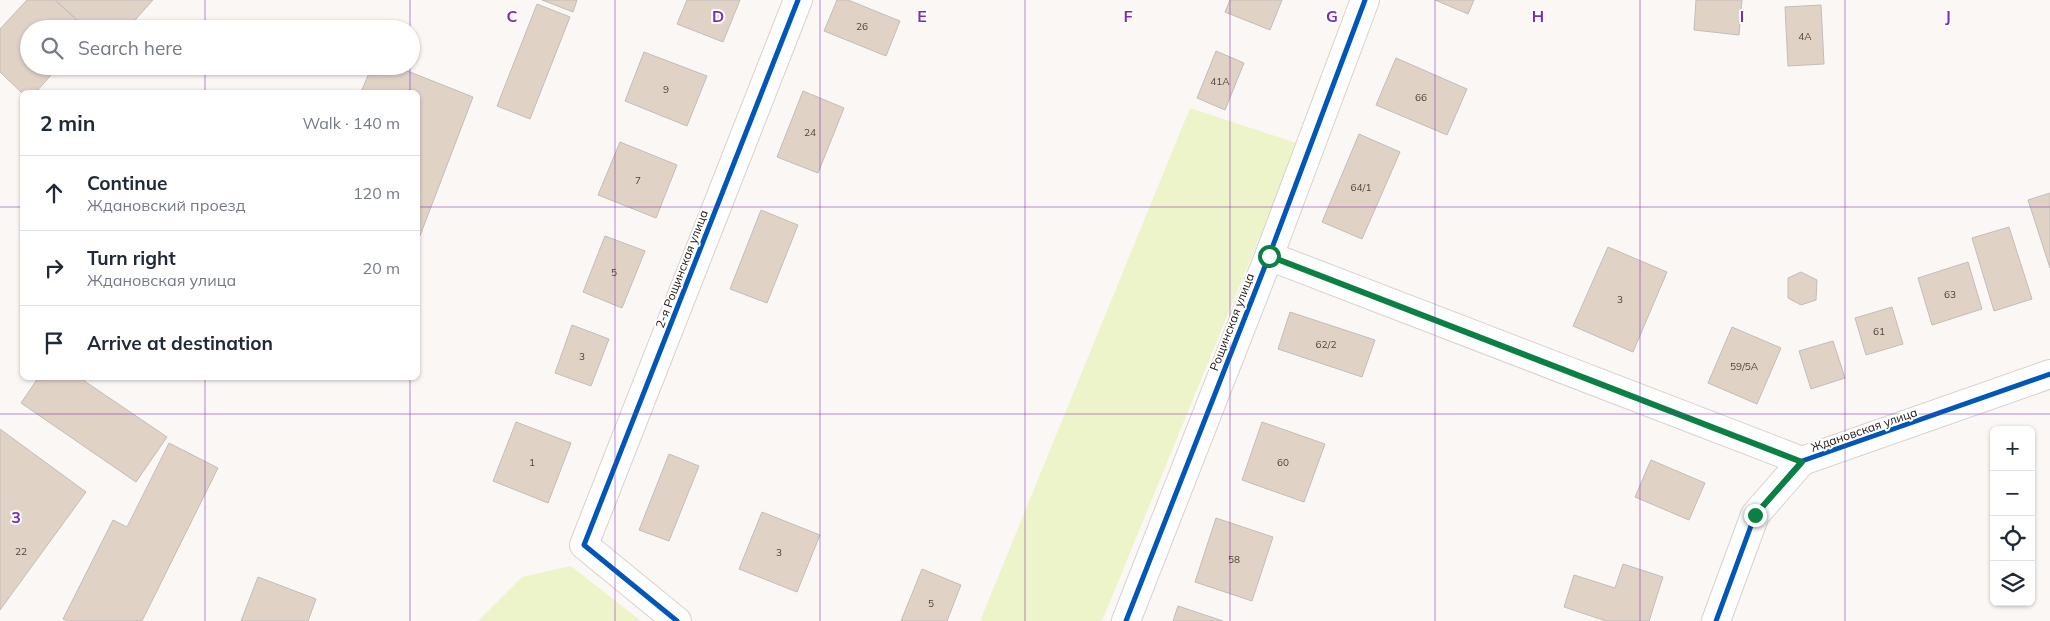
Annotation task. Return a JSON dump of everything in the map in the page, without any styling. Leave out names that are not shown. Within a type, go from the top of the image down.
[{"type":"street","name":"2-я Рощинская улица","points":[[677,621],[584,545],[798,0]]},
{"type":"street","name":"Рощинская улица","points":[[1126,621],[1269,256],[1364,0]]},
{"type":"street","points":[[1269,256],[1802,462]]},
{"type":"street","name":"Ждановская улица","points":[[1716,621],[1755,515],[1802,462],[2050,374]]},
{"type":"green space","points":[[1190,108],[1327,153],[1297,146],[1102,621],[980,621]]},
{"type":"green space","points":[[571,566],[641,621],[478,621],[522,577]]},
{"type":"building","points":[[27,0],[55,0],[77,20],[20,20],[20,75],[51,75],[38,90],[20,91],[0,72],[0,29]]},
{"type":"building","points":[[55,0],[153,0],[135,20],[77,20]]},
{"type":"building","points":[[542,0],[577,0],[573,12]]},
{"type":"building","points":[[687,0],[740,0],[723,42],[677,24]]},
{"type":"building","points":[[837,0],[848,0],[900,21],[886,56],[824,31]]},
{"type":"building","points":[[1230,0],[1282,0],[1270,30],[1225,12]]},
{"type":"building","points":[[1435,0],[1474,0],[1468,14]]},
{"type":"building","points":[[1696,0],[1742,0],[1739,35],[1694,30]]},
{"type":"building","points":[[537,4],[570,17],[530,119],[497,106]]},
{"type":"building","points":[[1821,5],[1824,64],[1788,66],[1785,7]]},
{"type":"building","points":[[1216,51],[1244,63],[1225,110],[1197,98]]},
{"type":"building","points":[[644,52],[707,76],[687,126],[625,101]]},
{"type":"building","points":[[1396,58],[1467,89],[1447,135],[1376,105]]},
{"type":"building","points":[[368,75],[418,75],[473,97],[420,236],[420,90],[362,90]]},
{"type":"building","points":[[803,91],[844,108],[818,173],[777,157]]},
{"type":"building","points":[[1359,134],[1400,152],[1362,239],[1322,222]]},
{"type":"building","points":[[620,142],[677,165],[656,218],[598,195]]},
{"type":"building","points":[[2050,193],[2050,268],[2028,200]]},
{"type":"building","points":[[761,210],[798,225],[767,303],[730,289]]},
{"type":"building","points":[[2009,227],[2032,299],[1994,311],[1972,238]]},
{"type":"building","points":[[605,236],[645,251],[622,308],[583,292]]},
{"type":"building","points":[[1608,247],[1667,272],[1633,352],[1573,326]]},
{"type":"building","points":[[1968,262],[1982,309],[1932,325],[1918,278]]},
{"type":"building","points":[[1801,272],[1817,280],[1816,300],[1801,305],[1788,298],[1788,278]]},
{"type":"building","points":[[1892,307],[1903,344],[1866,355],[1855,318]]},
{"type":"building","points":[[1290,312],[1375,340],[1362,377],[1278,349]]},
{"type":"building","points":[[572,325],[609,339],[591,386],[555,373]]},
{"type":"building","points":[[1732,327],[1781,348],[1757,404],[1708,383]]},
{"type":"building","points":[[1833,341],[1845,378],[1811,389],[1799,351]]},
{"type":"building","points":[[37,380],[83,380],[167,437],[136,482],[21,403]]},
{"type":"building","points":[[516,422],[571,443],[548,503],[493,481]]},
{"type":"building","points":[[1262,422],[1325,444],[1304,502],[1242,480]]},
{"type":"building","points":[[0,429],[86,492],[0,610]]},
{"type":"building","points":[[169,443],[218,468],[142,621],[67,621],[63,619],[113,520],[127,527]]},
{"type":"building","points":[[669,454],[699,466],[669,541],[639,530]]},
{"type":"building","points":[[1651,460],[1705,483],[1689,520],[1635,497]]},
{"type":"building","points":[[762,512],[820,535],[797,592],[739,569]]},
{"type":"building","points":[[1216,518],[1273,537],[1252,601],[1195,582]]},
{"type":"building","points":[[1623,564],[1663,577],[1649,621],[1606,621],[1564,607],[1574,575],[1615,588]]},
{"type":"building","points":[[922,569],[961,585],[947,621],[901,621]]},
{"type":"building","points":[[258,577],[316,599],[308,621],[241,621]]},
{"type":"building","points":[[1178,606],[1223,621],[1173,621]]},
{"type":"cycle path","points":[[677,621],[584,545],[798,0]]},
{"type":"cycle path","points":[[1126,621],[1269,256],[1365,0]]},
{"type":"cycle path","points":[[1716,621],[1755,515],[1802,461],[2050,374]]},
{"type":"route","points":[[1269,256],[1802,462],[1755,515]]}]
